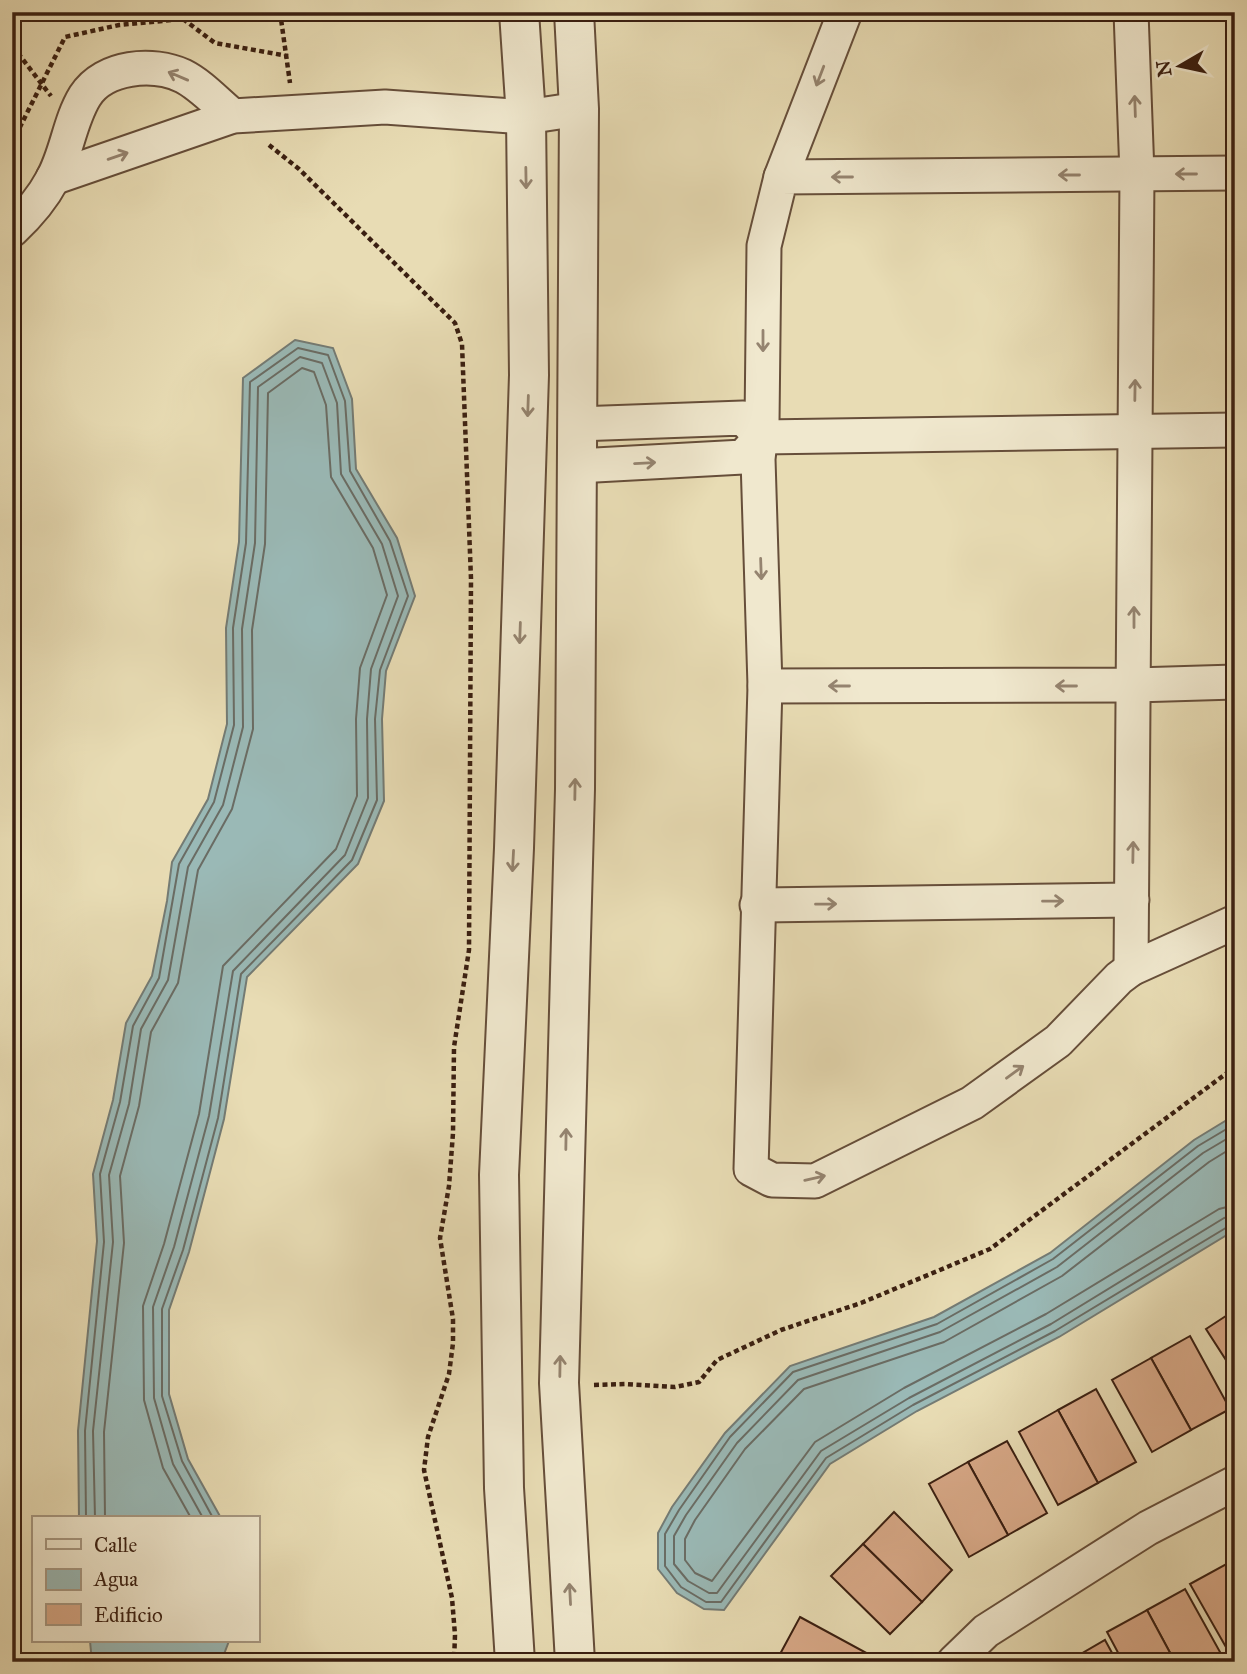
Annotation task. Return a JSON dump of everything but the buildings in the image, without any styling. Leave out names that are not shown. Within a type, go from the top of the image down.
[{"type":"street","points":[[515,1662],[504,1488],[499,1175],[514,848],[528,389],[526,117],[519,12]]},
{"type":"street","points":[[573,12],[579,109],[575,789],[559,1383],[575,1662]]},
{"type":"street","points":[[845,12],[780,177],[764,246],[761,437],[758,459],[765,686],[751,1169],[772,1180],[815,1181],[972,1103],[1058,1041],[1131,969],[1235,922]]},
{"type":"street","points":[[1131,12],[1137,174],[1131,969]]},
{"type":"street","points":[[12,230],[33,210],[53,178],[71,125],[87,93],[111,74],[138,68],[162,70],[183,76],[233,116]]},
{"type":"street","points":[[53,178],[233,116],[385,107],[526,117],[579,109]]},
{"type":"street","points":[[780,177],[1235,173]]},
{"type":"street","points":[[577,424],[743,418],[761,437]]},
{"type":"street","points":[[577,466],[743,457],[761,437],[1235,430]]},
{"type":"street","points":[[765,686],[1135,685],[1235,682]]},
{"type":"street","points":[[757,905],[1132,900]]},
{"type":"street","points":[[954,1662],[986,1631],[1148,1528],[1235,1483]]},
{"type":"path","points":[[280,12],[288,55],[293,112]]},
{"type":"path","points":[[233,116],[299,169],[445,313],[455,323],[463,344],[471,579],[469,950],[454,1047],[450,1173],[440,1238],[453,1320],[453,1343],[449,1374],[428,1437],[424,1470],[452,1598],[454,1662]]},
{"type":"path","points":[[594,1385],[675,1387],[699,1382],[717,1360],[781,1330],[860,1303],[990,1250],[1235,1067]]},
{"type":"water","points":[[295,340],[333,348],[352,399],[356,469],[397,538],[415,596],[386,671],[382,719],[384,801],[358,864],[247,977],[224,1119],[189,1252],[169,1310],[169,1394],[188,1459],[220,1516],[79,1516],[78,1431],[97,1241],[93,1174],[113,1100],[126,1023],[152,976],[172,862],[208,799],[227,724],[226,628],[239,542],[243,378]]},
{"type":"water","points":[[1235,1115],[1235,1230],[1059,1337],[917,1411],[830,1464],[724,1610],[704,1609],[677,1593],[658,1569],[658,1533],[672,1507],[725,1433],[790,1366],[934,1317],[1050,1253],[1194,1140]]},
{"type":"water","points":[[90,1642],[229,1642],[221,1662],[92,1662]]}]
